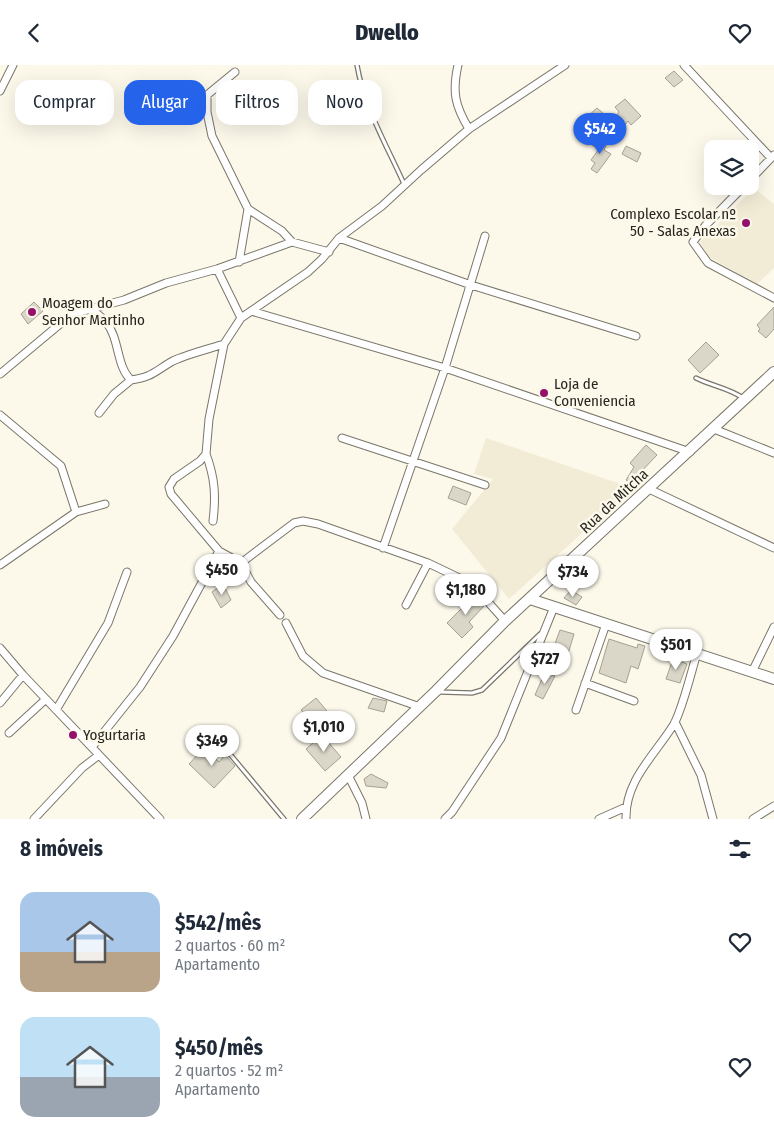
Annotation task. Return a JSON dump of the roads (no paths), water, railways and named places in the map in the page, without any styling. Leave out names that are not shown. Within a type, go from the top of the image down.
[{"type":"main road","name":"Rua da Mitcha","points":[[302,819],[420,707],[506,621],[774,372]]},
{"type":"main road","points":[[530,599],[774,679]]},
{"type":"street","points":[[0,91],[13,65]]},
{"type":"street","points":[[458,65],[454,94],[460,115],[469,129]]},
{"type":"street","points":[[213,521],[215,486],[213,472],[206,454],[210,419],[224,345],[242,318],[308,272],[329,252],[339,238],[382,206],[469,129],[565,65]]},
{"type":"street","points":[[684,65],[773,156],[759,171]]},
{"type":"street","points":[[234,72],[207,95],[207,112],[212,136],[248,209],[282,231],[292,242],[329,252]]},
{"type":"street","points":[[735,195],[705,226],[693,242],[708,263],[774,299]]},
{"type":"street","points":[[239,262],[248,209]]},
{"type":"street","points":[[383,548],[445,368],[485,236]]},
{"type":"street","points":[[339,238],[471,285],[636,335]]},
{"type":"street","points":[[0,373],[72,314],[124,301],[166,283],[239,262],[292,242]]},
{"type":"street","points":[[217,269],[242,318]]},
{"type":"street","points":[[91,309],[107,323],[117,347],[123,373],[131,380]]},
{"type":"street","points":[[251,311],[445,368],[690,452]]},
{"type":"street","points":[[99,413],[114,394],[131,380],[145,378],[178,359],[224,345]]},
{"type":"street","points":[[0,415],[61,466],[76,512]]},
{"type":"street","points":[[714,429],[774,453]]},
{"type":"street","points":[[342,438],[486,485]]},
{"type":"street","points":[[206,454],[200,461],[174,479],[169,487],[172,494],[219,551],[241,563],[251,582],[280,615]]},
{"type":"street","points":[[649,489],[774,548]]},
{"type":"street","points":[[0,565],[76,512],[105,505]]},
{"type":"street","points":[[241,563],[266,546],[286,528],[303,521],[318,524],[428,563],[472,584],[506,621]]},
{"type":"street","points":[[92,747],[140,687],[173,636],[219,551]]},
{"type":"street","points":[[406,605],[428,563]]},
{"type":"street","points":[[56,710],[108,623],[127,571]]},
{"type":"street","points":[[445,819],[452,812],[502,737],[554,607]]},
{"type":"street","points":[[286,623],[303,656],[322,673],[420,707]]},
{"type":"street","points":[[576,710],[606,624]]},
{"type":"street","points":[[752,671],[774,627]]},
{"type":"street","points":[[0,647],[22,675],[160,819]]},
{"type":"street","points":[[626,819],[626,807],[634,783],[675,722],[697,653]]},
{"type":"street","points":[[0,703],[22,675]]},
{"type":"street","points":[[585,683],[634,701]]},
{"type":"street","points":[[9,733],[46,699]]},
{"type":"street","points":[[675,722],[701,775],[713,819]]},
{"type":"street","points":[[34,819],[82,768],[100,755]]},
{"type":"street","points":[[348,775],[362,803],[366,819]]},
{"type":"street","points":[[754,819],[774,806]]},
{"type":"street","points":[[600,819],[626,807]]},
{"type":"lane","points":[[356,65],[360,85],[368,106],[404,185]]},
{"type":"lane","points":[[696,379],[715,387],[731,390],[745,400]]},
{"type":"lane","points":[[436,691],[472,693],[482,690],[545,629]]},
{"type":"lane","points":[[229,753],[284,819]]},
{"type":"place","name":"Complexo Escolar nº 50 - Salas Anexas","points":[[746,223]]},
{"type":"place","name":"Moagem do Senhor Martinho","points":[[32,312]]},
{"type":"place","name":"Loja de Conveniencia","points":[[544,393]]},
{"type":"place","name":"Yogurtaria","points":[[73,735]]}]
